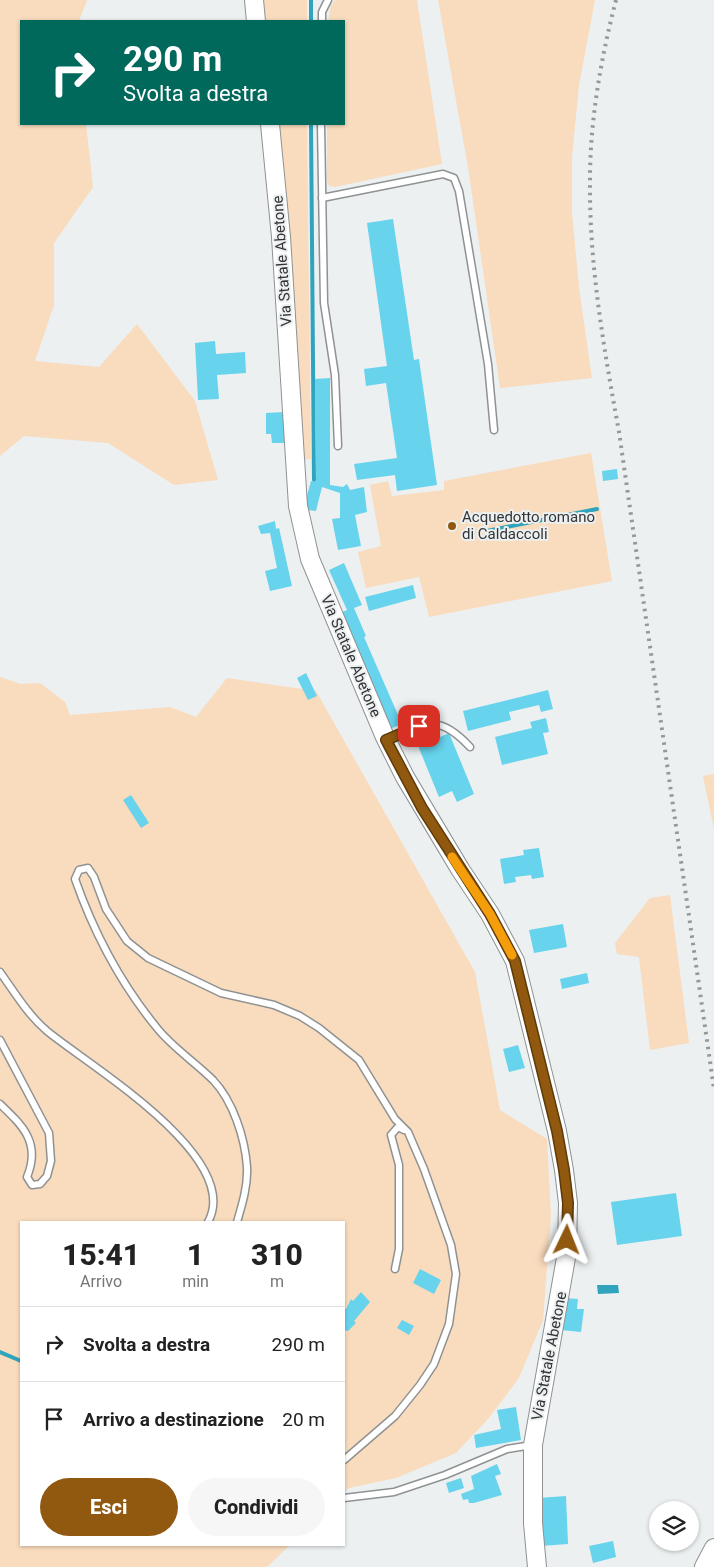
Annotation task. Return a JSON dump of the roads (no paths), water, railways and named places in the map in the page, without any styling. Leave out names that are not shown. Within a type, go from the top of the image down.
[{"type":"main road","points":[[254,0],[256,20]]},
{"type":"main road","name":"Via Statale Abetone","points":[[270,125],[278,185],[298,506],[314,572],[386,740],[422,808],[490,914],[515,961],[557,1131],[568,1203],[567,1252],[533,1444],[533,1523],[538,1567]]},
{"type":"main road","points":[[704,1567],[714,1548]]},
{"type":"lane","points":[[322,20],[322,12],[328,0]]},
{"type":"lane","points":[[322,125],[324,303],[335,375],[338,446]]},
{"type":"lane","points":[[322,198],[443,174],[454,178],[459,191],[486,355],[494,430]]},
{"type":"lane","points":[[386,740],[419,726],[442,724],[451,729],[470,747]]},
{"type":"lane","points":[[237,1221],[244,1198],[247,1167],[240,1130],[230,1106],[214,1081],[157,1028],[124,981],[104,949],[86,910],[75,879],[79,870],[88,868],[94,877],[106,909],[127,941],[148,958],[221,993],[274,1005],[300,1016],[319,1028],[359,1060],[395,1119],[408,1132],[452,1245],[456,1274],[453,1301],[442,1345],[434,1364],[420,1385],[395,1416],[345,1459]]},
{"type":"lane","points":[[0,972],[30,1015],[48,1032],[139,1101],[169,1126],[193,1150],[212,1192],[212,1216],[209,1221]]},
{"type":"lane","points":[[0,1040],[50,1133],[51,1161],[47,1176],[40,1184],[32,1185],[27,1177],[33,1152],[29,1136],[0,1104]]},
{"type":"lane","points":[[396,1269],[399,1249],[399,1165],[391,1135],[398,1127],[408,1132]]},
{"type":"lane","points":[[345,1498],[394,1492],[445,1475],[508,1449],[533,1444]]},
{"type":"water","points":[[597,1285],[618,1285],[619,1293],[598,1294]]},
{"type":"waterway","points":[[311,0],[311,20]]},
{"type":"waterway","points":[[311,125],[314,480]]},
{"type":"waterway","points":[[487,531],[597,509]]},
{"type":"waterway","points":[[0,1352],[20,1361]]},
{"type":"railway","points":[[616,0],[601,67],[594,112],[590,180],[592,244],[598,307],[619,432],[714,1089]]},
{"type":"place","name":"Acquedotto romano di Caldaccoli","points":[[452,526]]}]
